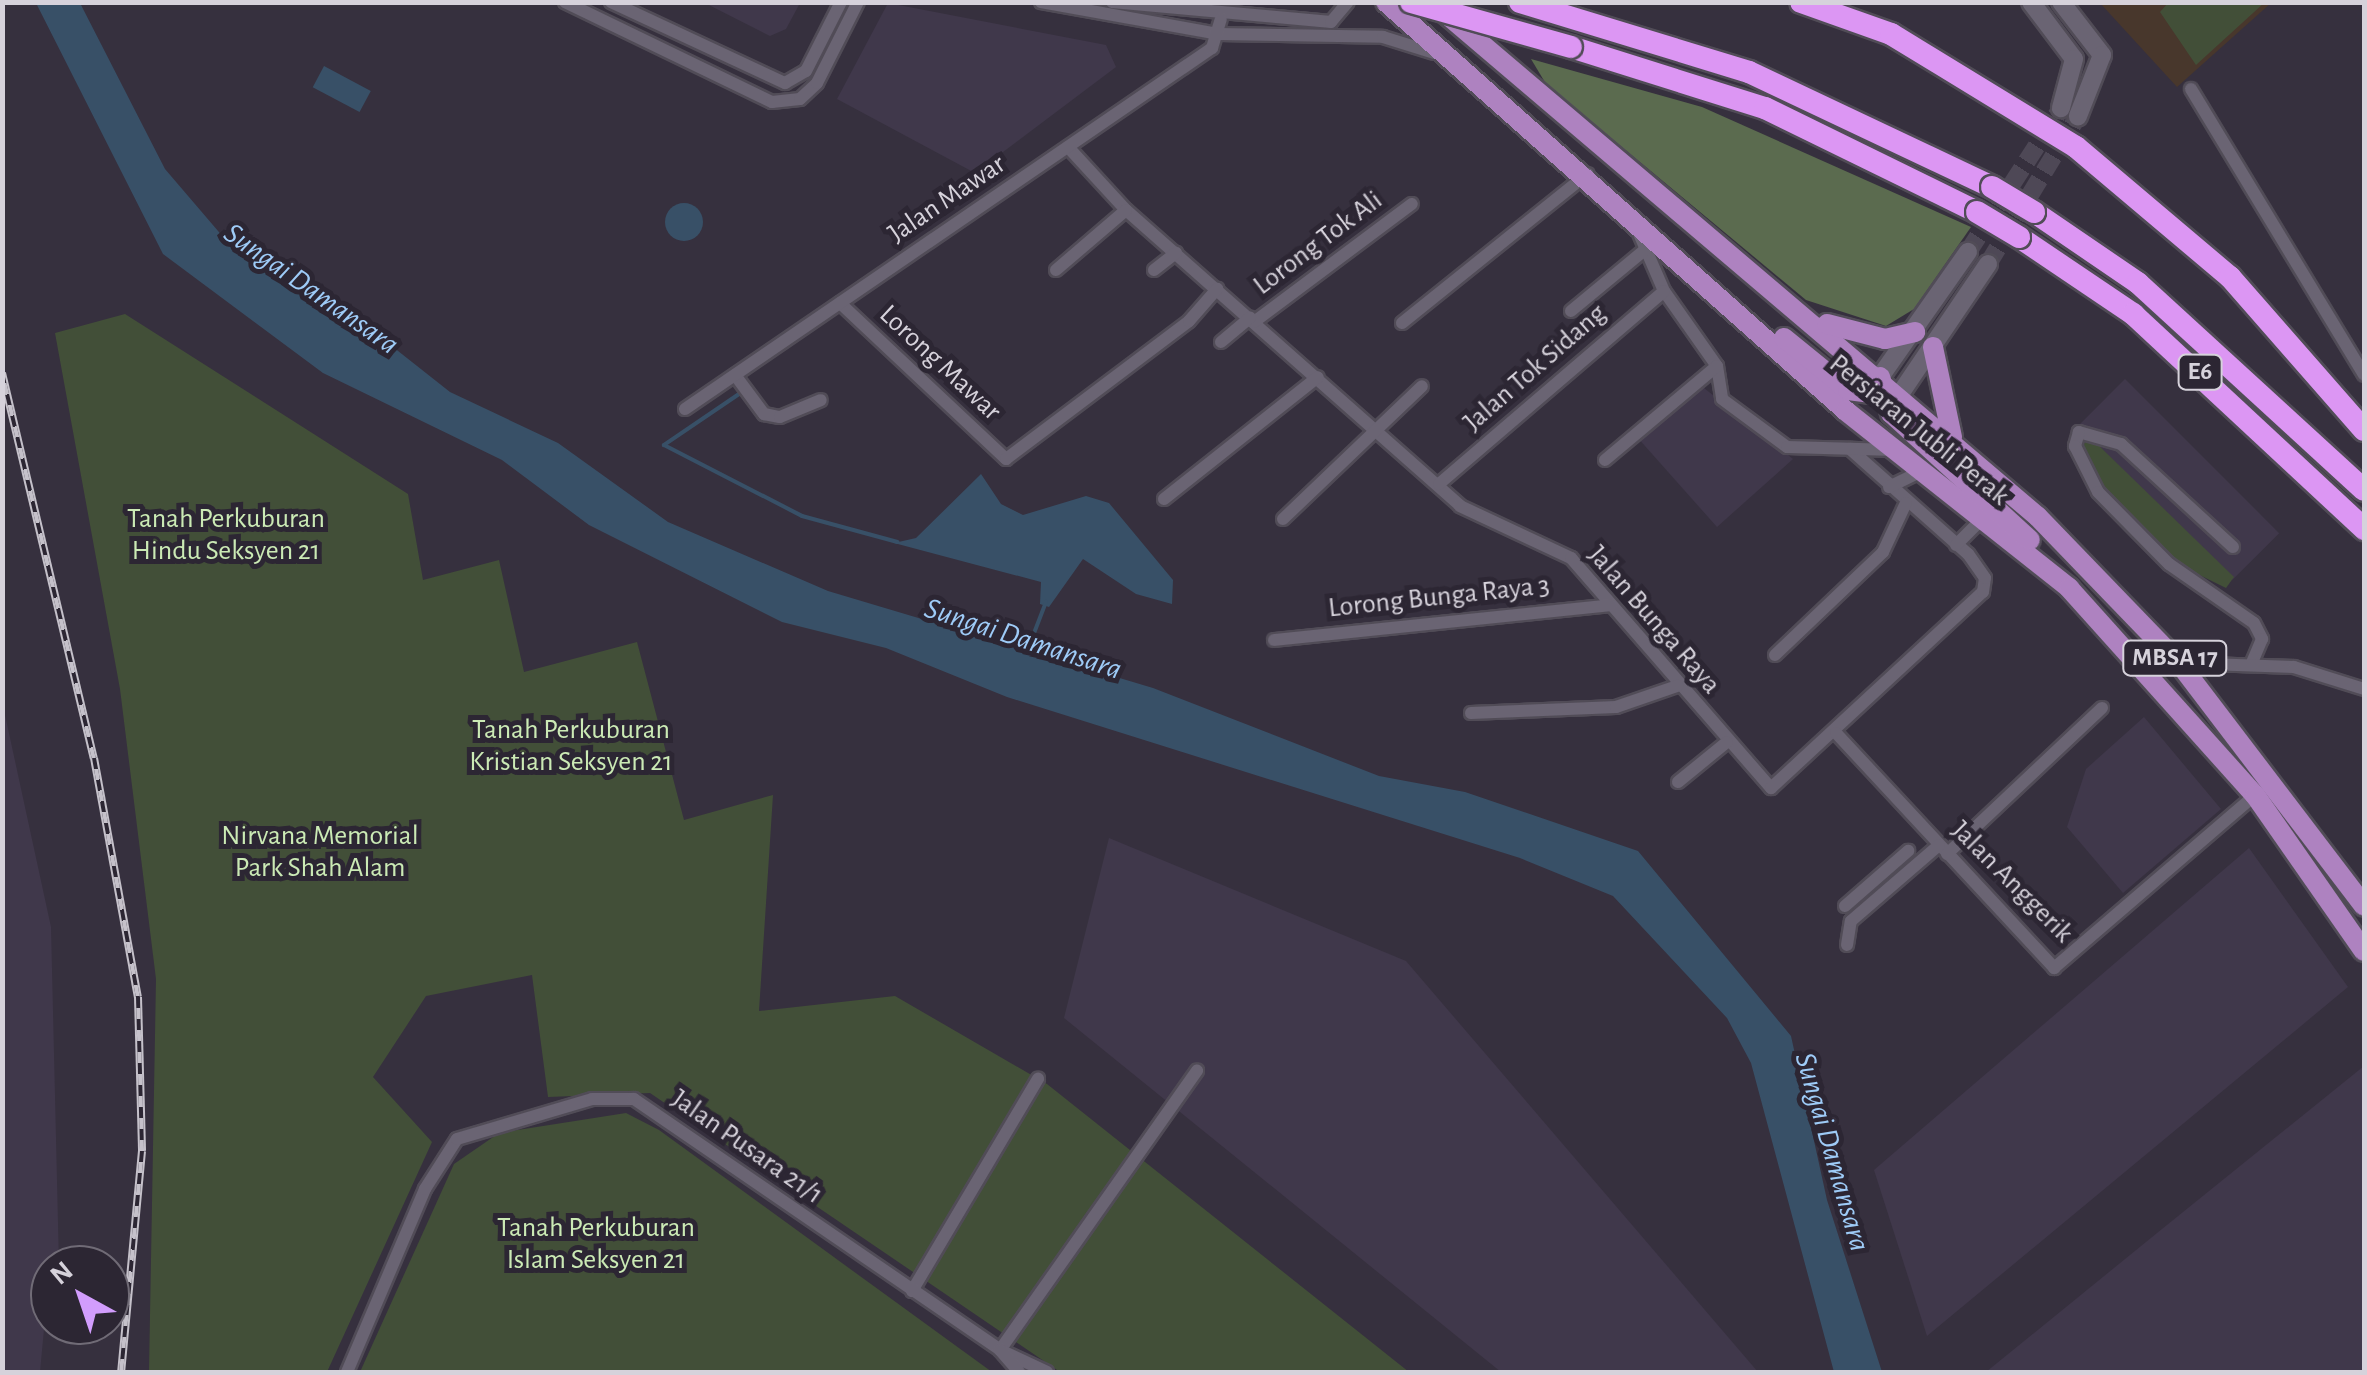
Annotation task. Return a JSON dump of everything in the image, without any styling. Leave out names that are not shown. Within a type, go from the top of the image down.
[{"type":"highway","name":"E6","points":[[1411,2],[1764,108],[1977,212],[2133,314],[2364,528]]},
{"type":"highway","name":"E6","points":[[1520,2],[1749,72],[1992,187],[2138,283],[2364,490]]},
{"type":"highway","points":[[1801,2],[1891,34],[2076,147],[2230,277],[2364,430]]},
{"type":"main road","name":"Persiaran Jubli Perak","points":[[1386,2],[1629,210],[1742,317],[1898,450],[2070,588],[2255,795],[2364,951]]},
{"type":"main road","name":"Persiaran Jubli Perak","points":[[1433,2],[1815,320],[1887,390],[1953,439],[2180,663],[2364,906]]},
{"type":"main road","points":[[2031,2],[2074,59],[2070,112],[2096,90],[2102,55],[2061,2]]},
{"type":"main road","points":[[1887,390],[1915,332],[1968,252]]},
{"type":"main road","points":[[1742,317],[1848,390],[1887,390],[1933,347],[1988,264]]},
{"type":"main road","points":[[1815,320],[1860,336],[1915,332]]},
{"type":"main road","points":[[1933,347],[1953,439]]},
{"type":"main road","points":[[1887,390],[2070,588]]},
{"type":"street","points":[[564,2],[772,102],[800,100],[817,83],[858,2]]},
{"type":"street","points":[[611,2],[785,83],[806,71],[840,2]]},
{"type":"street","points":[[1041,2],[1218,34],[1382,37],[1450,60]]},
{"type":"street","points":[[1112,2],[1221,19],[1331,22],[1348,2]]},
{"type":"street","points":[[1218,34],[1221,19]]},
{"type":"street","name":"Jalan Mawar","points":[[685,409],[1068,146],[1218,34]]},
{"type":"street","points":[[2191,89],[2364,375]]},
{"type":"street","name":"Jalan Bunga Raya","points":[[1068,146],[1126,210],[1488,525],[1570,558],[1727,742],[1779,788],[1983,592],[1980,568],[1850,449]]},
{"type":"street","points":[[1402,323],[1586,174]]},
{"type":"street","name":"Lorong Tok Ali","points":[[1221,342],[1412,204]]},
{"type":"street","points":[[1056,270],[1126,210]]},
{"type":"street","points":[[1629,210],[1664,291],[1717,366],[1722,399],[1787,448],[1898,450]]},
{"type":"street","points":[[1571,311],[1646,250]]},
{"type":"street","points":[[1154,270],[1176,253]]},
{"type":"street","name":"Lorong Mawar","points":[[840,303],[1006,459],[1189,321],[1217,289]]},
{"type":"street","name":"Jalan Tok Sidang","points":[[1439,484],[1664,291]]},
{"type":"street","points":[[1605,460],[1717,366]]},
{"type":"street","points":[[735,375],[764,414],[780,417],[821,400]]},
{"type":"street","points":[[1164,499],[1318,377]]},
{"type":"street","points":[[1283,518],[1422,386]]},
{"type":"street","points":[[2234,547],[2121,444],[2079,432],[2075,446],[2098,492],[2169,564],[2254,623],[2262,639],[2250,665]]},
{"type":"street","points":[[1889,488],[1924,470]]},
{"type":"street","points":[[1775,655],[1883,552],[1906,503]]},
{"type":"street","points":[[1956,545],[1984,516]]},
{"type":"street","name":"Lorong Bunga Raya 3","points":[[1274,640],[1610,605]]},
{"type":"street","points":[[2180,663],[2294,667],[2364,689]]},
{"type":"street","points":[[1471,713],[1616,707],[1677,686]]},
{"type":"street","points":[[1847,946],[1851,921],[1901,878],[1943,850],[2102,708]]},
{"type":"street","name":"Jalan Anggerik","points":[[1836,733],[2054,968],[2255,795]]},
{"type":"street","points":[[1678,782],[1727,742]]},
{"type":"street","points":[[1845,906],[1908,852]]},
{"type":"street","points":[[1891,866],[1901,878]]},
{"type":"street","points":[[1000,1350],[1197,1072]]},
{"type":"street","points":[[912,1290],[1038,1079]]},
{"type":"street","name":"Jalan Pusara 21/1","points":[[347,1372],[425,1189],[457,1139],[592,1099],[634,1100],[1000,1350],[1048,1372]]},
{"type":"street","name":"Jalan Pusara 21/1","points":[[1000,1350],[1020,1372]]},
{"type":"shaded area","points":[[705,3],[800,3],[786,29],[770,36]]},
{"type":"shaded area","points":[[888,3],[1106,45],[1116,67],[975,173],[837,99]]},
{"type":"shaded area","points":[[2100,3],[2271,3],[2177,87]]},
{"type":"shaded area","points":[[2125,379],[2279,533],[2232,580],[2078,426]]},
{"type":"shaded area","points":[[1699,384],[1793,459],[1717,527],[1637,437]]},
{"type":"shaded area","points":[[2,701],[51,927],[59,1245],[30,1245],[30,1345],[43,1345],[40,1372],[3,1372]]},
{"type":"shaded area","points":[[2144,717],[2221,809],[2123,893],[2067,827],[2086,769]]},
{"type":"shaded area","points":[[1109,838],[1406,961],[1758,1372],[1501,1372],[1064,1018]]},
{"type":"shaded area","points":[[2249,848],[2348,987],[1927,1336],[1874,1170]]},
{"type":"shaded area","points":[[2364,1066],[2364,1372],[1986,1372],[2162,1229]]},
{"type":"green space","points":[[2168,2],[2264,3],[2196,65],[2160,12]]},
{"type":"green space","points":[[1531,59],[1702,107],[1971,227],[1914,309],[1886,326],[1806,300],[1546,84]]},
{"type":"green space","name":"Nirvana Memorial Park Shah Alam","points":[[125,314],[408,494],[423,580],[499,560],[524,672],[637,642],[684,820],[773,795],[759,1011],[895,996],[1047,1084],[1409,1372],[1060,1372],[650,1093],[548,1097],[532,975],[426,996],[373,1077],[432,1142],[327,1372],[149,1372],[156,979],[120,689],[55,333]]},
{"type":"green space","points":[[2090,437],[2234,577],[2226,588],[2175,563],[2097,488],[2081,447]]},
{"type":"green space","name":"Tanah Perkuburan Islam Seksyen 21","points":[[626,1113],[659,1130],[992,1372],[360,1372],[454,1164],[499,1133]]},
{"type":"water","points":[[36,3],[80,3],[165,169],[236,252],[355,317],[450,392],[558,443],[668,522],[828,591],[1153,688],[1379,776],[1465,792],[1638,851],[1791,1036],[1827,1200],[1882,1372],[1834,1372],[1751,1063],[1727,1018],[1613,896],[1520,858],[1007,697],[886,648],[782,622],[589,525],[502,460],[323,373],[163,254]]},
{"type":"water","points":[[324,66],[371,91],[360,112],[313,87]]},
{"type":"water","points":[[684,203],[698,208],[703,222],[698,236],[684,241],[670,236],[665,222],[670,208]]},
{"type":"water","points":[[981,474],[1001,504],[1023,515],[1086,496],[1109,503],[1173,580],[1172,604],[1136,594],[1083,559],[1049,607],[1040,604],[1041,582],[894,543],[916,538]]},
{"type":"waterway","points":[[739,394],[664,445],[802,516],[898,542]]},
{"type":"waterway","name":"Sungai Damansara","points":[[1026,654],[1046,602]]},
{"type":"tunnel","points":[[1968,252],[2061,108]]},
{"type":"tunnel","points":[[1988,264],[2078,116]]},
{"type":"railway","points":[[2,373],[94,758],[138,997],[142,1151],[121,1372]]},
{"type":"park label","name":"Tanah Perkuburan Hindu Seksyen 21","points":[[226,535]]},
{"type":"park label","name":"Tanah Perkuburan Kristian Seksyen 21","points":[[571,746]]}]
